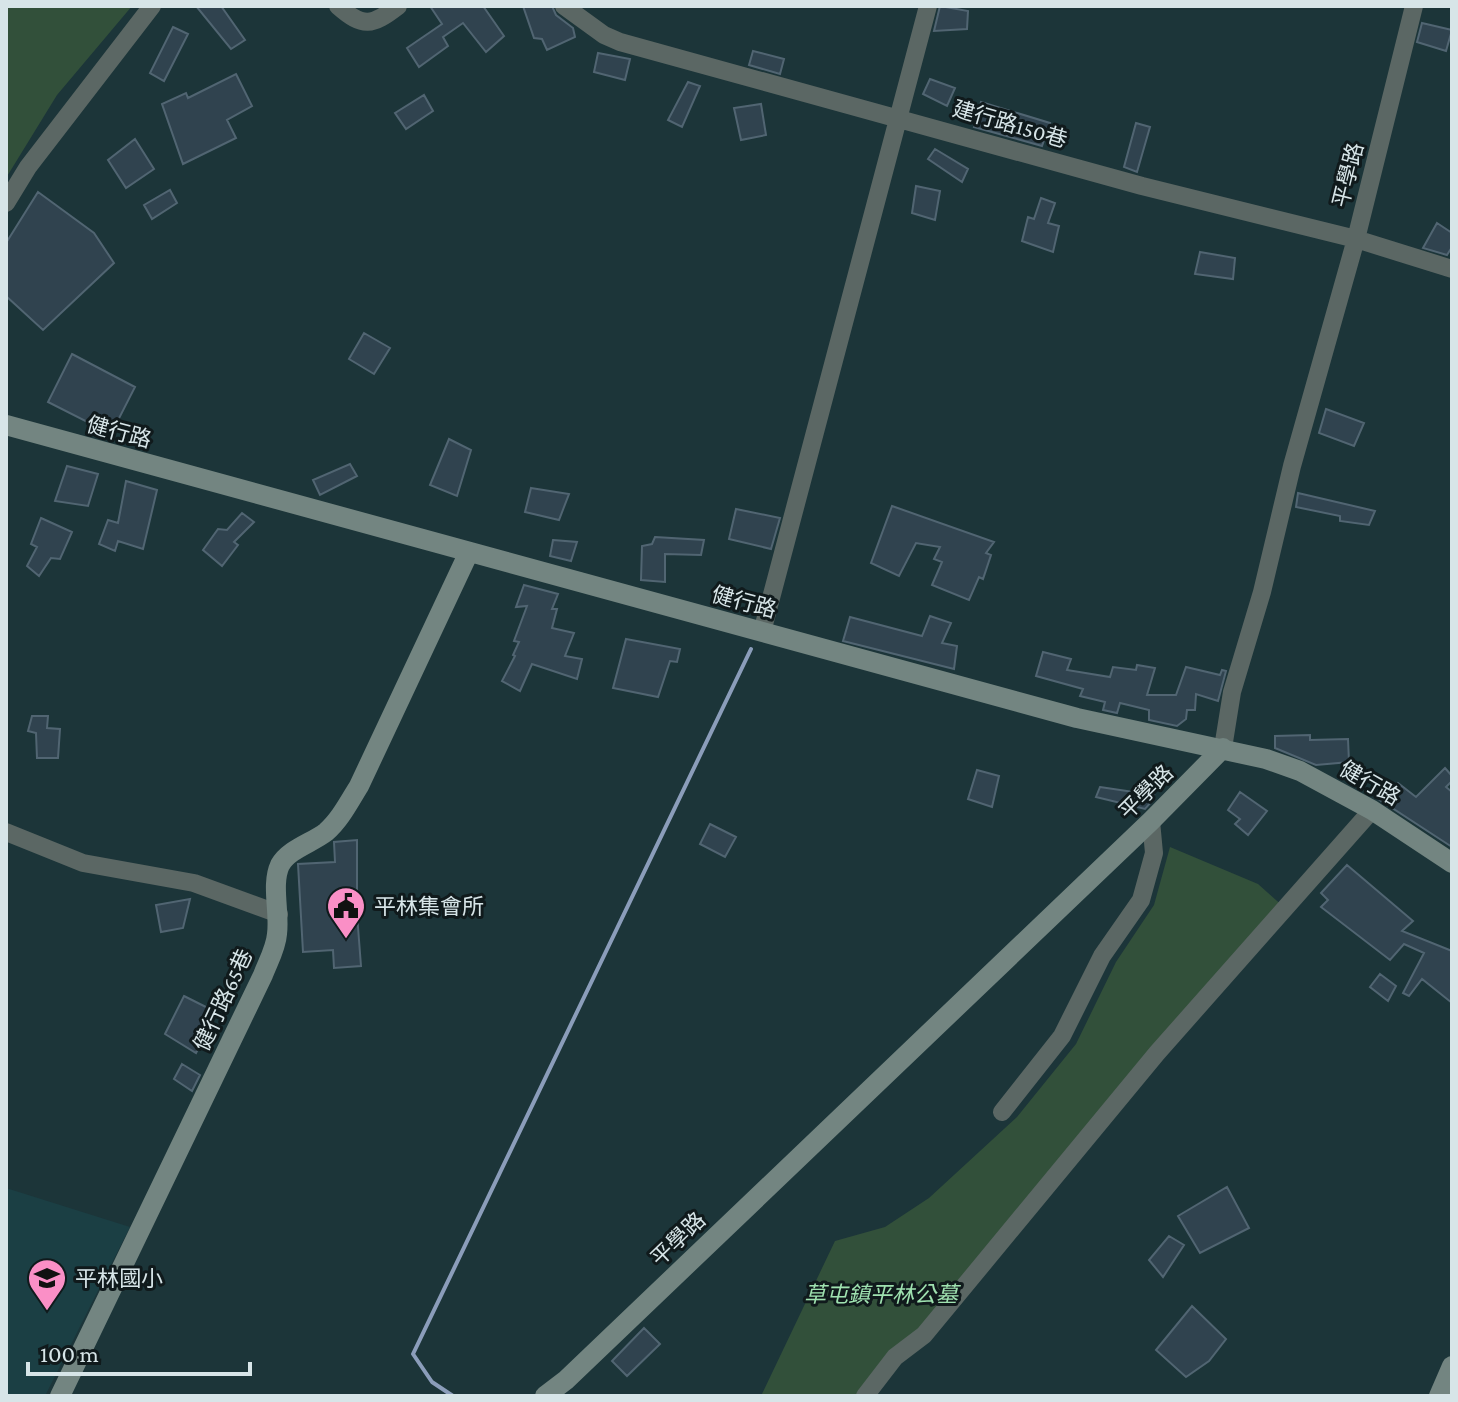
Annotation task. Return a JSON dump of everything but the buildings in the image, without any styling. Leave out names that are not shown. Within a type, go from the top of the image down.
[{"type":"street","points":[[6,203],[28,167],[152,6]]},
{"type":"street","points":[[338,6],[355,21],[371,22],[398,6]]},
{"type":"street","name":"建行路150巷","points":[[564,6],[604,35],[620,42],[1142,186],[1356,239],[1452,269]]},
{"type":"street","points":[[762,632],[928,6]]},
{"type":"street","name":"平學路","points":[[545,1396],[566,1380],[1151,821],[1223,748],[1232,692],[1262,592],[1292,466],[1356,239],[1414,6]]},
{"type":"street","name":"健行路","points":[[6,425],[1077,718],[1266,759],[1300,771],[1372,810],[1452,863]]},
{"type":"street","name":"健行路65巷","points":[[60,1396],[263,975],[277,938],[277,878],[281,864],[289,855],[325,832],[341,815],[359,786],[469,552]]},
{"type":"street","points":[[865,1396],[895,1357],[924,1335],[1157,1053],[1372,810]]},
{"type":"street","points":[[1002,1112],[1062,1036],[1102,956],[1141,900],[1154,853],[1151,821]]},
{"type":"street","points":[[6,832],[83,863],[182,880],[279,914]]},
{"type":"street","points":[[1439,1396],[1452,1366]]},
{"type":"shaded area","name":"平林國小","points":[[6,1188],[130,1227],[45,1396],[6,1396]]},
{"type":"green space","points":[[6,6],[132,6],[57,95],[6,178]]},
{"type":"green space","name":"草屯鎮平林公墓","points":[[1170,847],[1258,884],[1285,908],[863,1396],[761,1396],[835,1241],[885,1227],[929,1198],[1017,1117],[1076,1044],[1116,962],[1154,905]]},
{"type":"waterway","points":[[453,1396],[432,1382],[413,1354],[751,649]]},
{"type":"place","name":"平林集會所","points":[[346,940]]},
{"type":"place","name":"平林國小","points":[[47,1312]]}]
